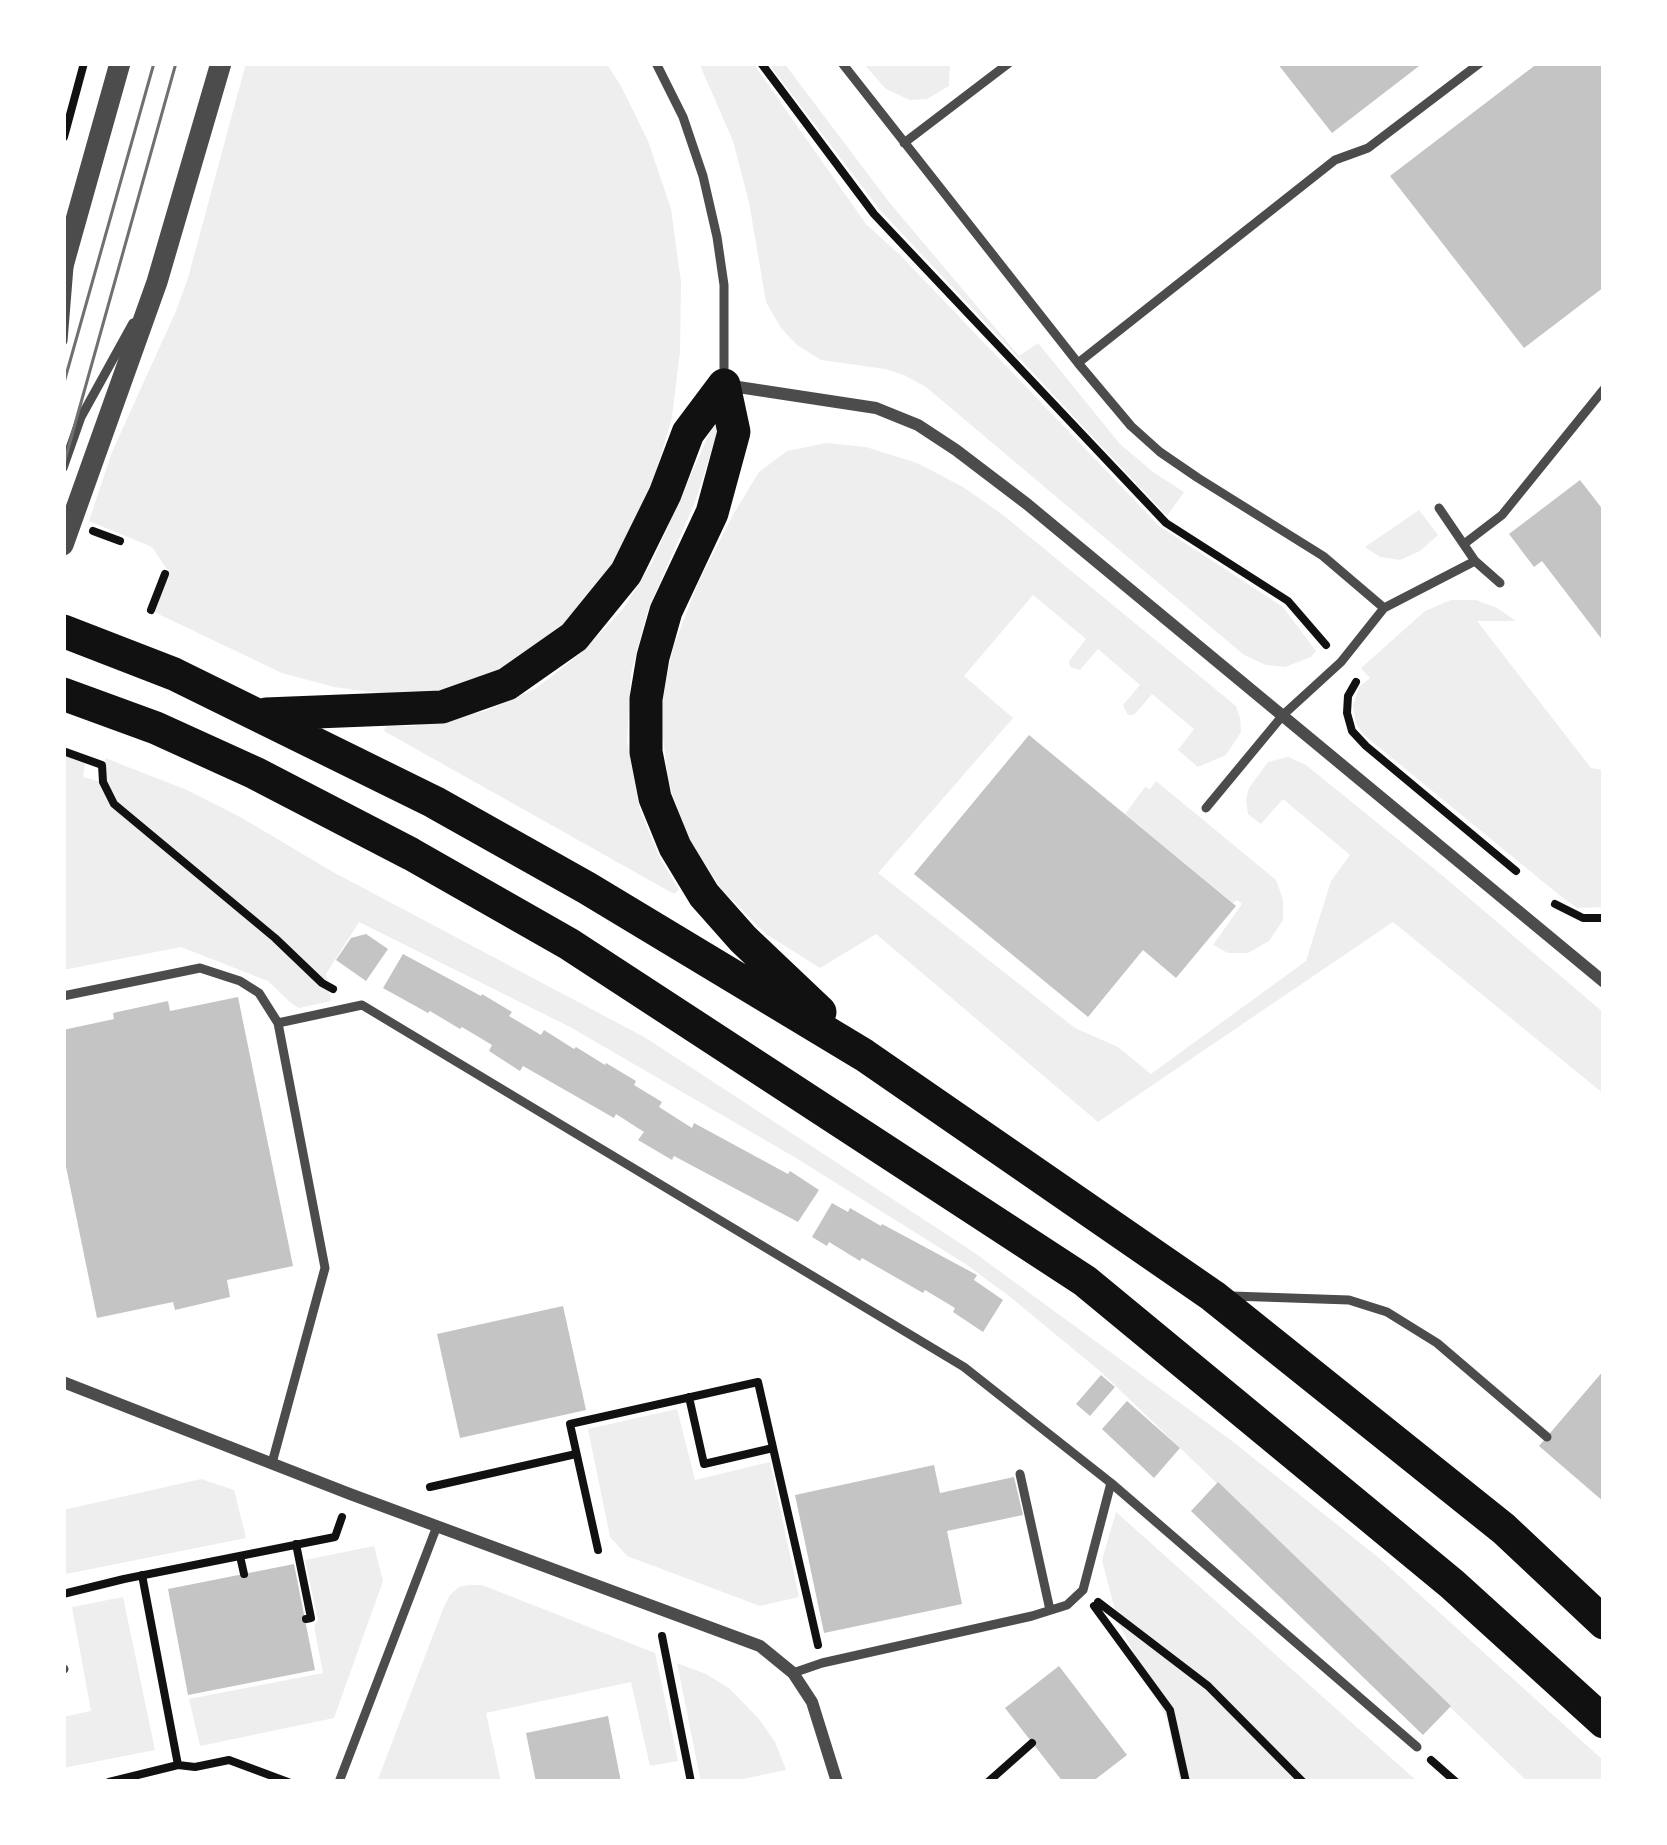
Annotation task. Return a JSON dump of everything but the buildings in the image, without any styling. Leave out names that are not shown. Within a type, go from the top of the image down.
[{"type":"highway","points":[[259,715],[442,707],[506,684],[574,638],[626,573],[688,434],[724,385]]},
{"type":"highway","points":[[724,385],[734,432],[712,513],[666,611],[649,678],[646,752],[655,797],[675,847],[704,895],[864,1055]]},
{"type":"highway","points":[[66,633],[174,674],[472,823],[864,1055],[1214,1296],[1504,1529],[1604,1623]]},
{"type":"highway","points":[[63,694],[157,728],[255,773],[550,932],[1085,1281],[1452,1584],[1604,1721]]},
{"type":"street","points":[[63,266],[120,63]]},
{"type":"street","points":[[63,545],[158,282],[221,63]]},
{"type":"street","points":[[724,385],[876,408],[918,425],[956,450],[1028,504],[1604,981]]},
{"type":"street","points":[[63,1382],[760,1646],[793,1672],[812,1702],[837,1782]]},
{"type":"lane","points":[[656,63],[683,117],[717,237],[724,285],[724,385]]},
{"type":"lane","points":[[842,63],[1131,426],[1160,452],[1323,556],[1384,608]]},
{"type":"lane","points":[[904,143],[1009,63]]},
{"type":"lane","points":[[1078,363],[1335,160],[1368,148],[1480,63]]},
{"type":"lane","points":[[63,341],[72,231]]},
{"type":"lane","points":[[63,467],[81,417],[158,282]]},
{"type":"lane","points":[[1464,544],[1502,515],[1604,389]]},
{"type":"lane","points":[[1438,508],[1475,560],[1500,583]]},
{"type":"lane","points":[[1207,808],[1283,715],[1341,662],[1384,608],[1475,560]]},
{"type":"lane","points":[[63,996],[200,968],[240,981],[259,993],[278,1023],[325,1268],[272,1463]]},
{"type":"lane","points":[[278,1023],[362,1005],[964,1367],[1111,1484],[1417,1747]]},
{"type":"lane","points":[[1214,1296],[1348,1300],[1387,1312],[1437,1343],[1547,1438]]},
{"type":"lane","points":[[1020,1474],[1050,1610]]},
{"type":"lane","points":[[793,1672],[1067,1605],[1083,1590],[1111,1484]]},
{"type":"lane","points":[[339,1782],[437,1526]]},
{"type":"path","points":[[63,141],[84,63]]},
{"type":"path","points":[[761,63],[874,214],[1166,524],[1288,601],[1358,679],[1348,696],[1347,713],[1352,731],[1366,746],[1526,880]]},
{"type":"path","points":[[92,530],[120,541]]},
{"type":"path","points":[[151,610],[165,574]]},
{"type":"path","points":[[63,751],[102,765],[103,782],[114,804],[322,983],[362,1005]]},
{"type":"path","points":[[1544,895],[1583,918],[1604,918]]},
{"type":"path","points":[[598,1550],[570,1424],[758,1382],[792,1510],[822,1663]]},
{"type":"path","points":[[689,1397],[704,1464],[773,1448]]},
{"type":"path","points":[[430,1486],[576,1454]]},
{"type":"path","points":[[63,1594],[335,1537]]},
{"type":"path","points":[[296,1544],[311,1618],[306,1619]]},
{"type":"path","points":[[240,1556],[244,1574]]},
{"type":"path","points":[[142,1575],[178,1765]]},
{"type":"path","points":[[1083,1590],[1170,1710],[1186,1782]]},
{"type":"path","points":[[1083,1590],[1208,1686],[1303,1782]]},
{"type":"path","points":[[656,1607],[691,1782]]},
{"type":"path","points":[[988,1782],[1032,1743]]},
{"type":"path","points":[[108,1782],[178,1765],[195,1767],[229,1760],[288,1782]]},
{"type":"shaded area","points":[[246,63],[606,63],[648,141],[671,209],[681,282],[672,417],[656,472],[635,527],[605,578],[572,618],[526,657],[480,679],[433,692],[386,694],[282,673],[154,612],[169,572],[152,547],[89,521],[112,452],[188,278]]},
{"type":"shaded area","points":[[699,63],[753,63],[866,224],[1159,526],[1283,607],[1316,651],[1311,657],[1285,667],[1244,655],[926,387],[885,369],[821,360],[797,345],[766,302],[733,141]]},
{"type":"shaded area","points":[[768,63],[784,63],[889,202],[1019,356],[1038,343],[1120,444],[1184,492],[1167,516],[880,210]]},
{"type":"shaded area","points":[[863,63],[950,63],[949,86],[927,99],[910,100],[886,89]]},
{"type":"shaded area","points":[[713,425],[717,434],[695,502],[648,610],[631,673],[627,740],[640,810],[679,890],[674,894],[384,731],[386,726],[413,726],[485,711],[535,689],[580,654],[623,609],[652,563]]},
{"type":"shaded area","points":[[826,443],[866,447],[917,463],[963,487],[1236,706],[1240,718],[1241,732],[1226,755],[1198,767],[1178,750],[1194,729],[1152,694],[1134,715],[1128,715],[1123,705],[1140,685],[1098,649],[1080,670],[1070,667],[1069,661],[1086,639],[1033,595],[964,676],[1013,718],[878,873],[1075,1028],[1118,1047],[1151,1074],[1306,961],[1331,881],[1350,855],[1283,799],[1261,824],[1248,814],[1249,788],[1268,762],[1288,757],[1306,765],[1604,1013],[1604,1094],[1393,922],[1098,1122],[876,934],[820,968],[766,934],[723,891],[689,841],[668,781],[663,692],[674,645],[698,583],[759,472],[787,451]]},
{"type":"shaded area","points":[[1419,510],[1438,535],[1420,551],[1400,560],[1380,557],[1365,547]]},
{"type":"shaded area","points":[[1451,600],[1476,600],[1516,621],[1477,621],[1591,768],[1604,770],[1604,907],[1577,908],[1558,894],[1356,724],[1353,706],[1359,687],[1370,678],[1361,668],[1425,611]]},
{"type":"shaded area","points":[[63,755],[85,763],[83,777],[105,783],[105,758],[187,790],[646,1038],[972,1251],[1232,1441],[1379,1558],[1604,1761],[1604,1782],[1528,1782],[1101,1372],[1009,1296],[796,1158],[570,1027],[359,922],[326,974],[331,1001],[299,1008],[268,981],[181,947],[63,970]]},
{"type":"shaded area","points":[[1156,781],[1276,880],[1283,899],[1283,920],[1269,941],[1248,953],[1228,953],[1213,945],[1242,904],[1233,903],[1125,814],[1145,787],[1150,789]]},
{"type":"shaded area","points":[[677,1409],[695,1480],[770,1462],[799,1597],[760,1606],[627,1556],[610,1537],[588,1429]]},
{"type":"shaded area","points":[[201,1479],[234,1490],[246,1538],[66,1574],[63,1510]]},
{"type":"shaded area","points":[[1116,1512],[1418,1782],[1180,1782],[1167,1719],[1118,1622],[1102,1560]]},
{"type":"shaded area","points":[[374,1546],[383,1581],[334,1718],[200,1746],[189,1699],[323,1673],[305,1560]]},
{"type":"shaded area","points":[[469,1585],[482,1585],[655,1653],[678,1761],[650,1766],[631,1682],[486,1713],[501,1782],[377,1782],[443,1609],[450,1595]]},
{"type":"shaded area","points":[[123,1597],[155,1750],[63,1768],[63,1717],[91,1711],[72,1607]]},
{"type":"shaded area","points":[[677,1663],[730,1689],[775,1742],[786,1770],[728,1782],[701,1782]]},
{"type":"tram line","points":[[63,386],[154,63]]},
{"type":"tram line","points":[[63,467],[176,63]]}]
